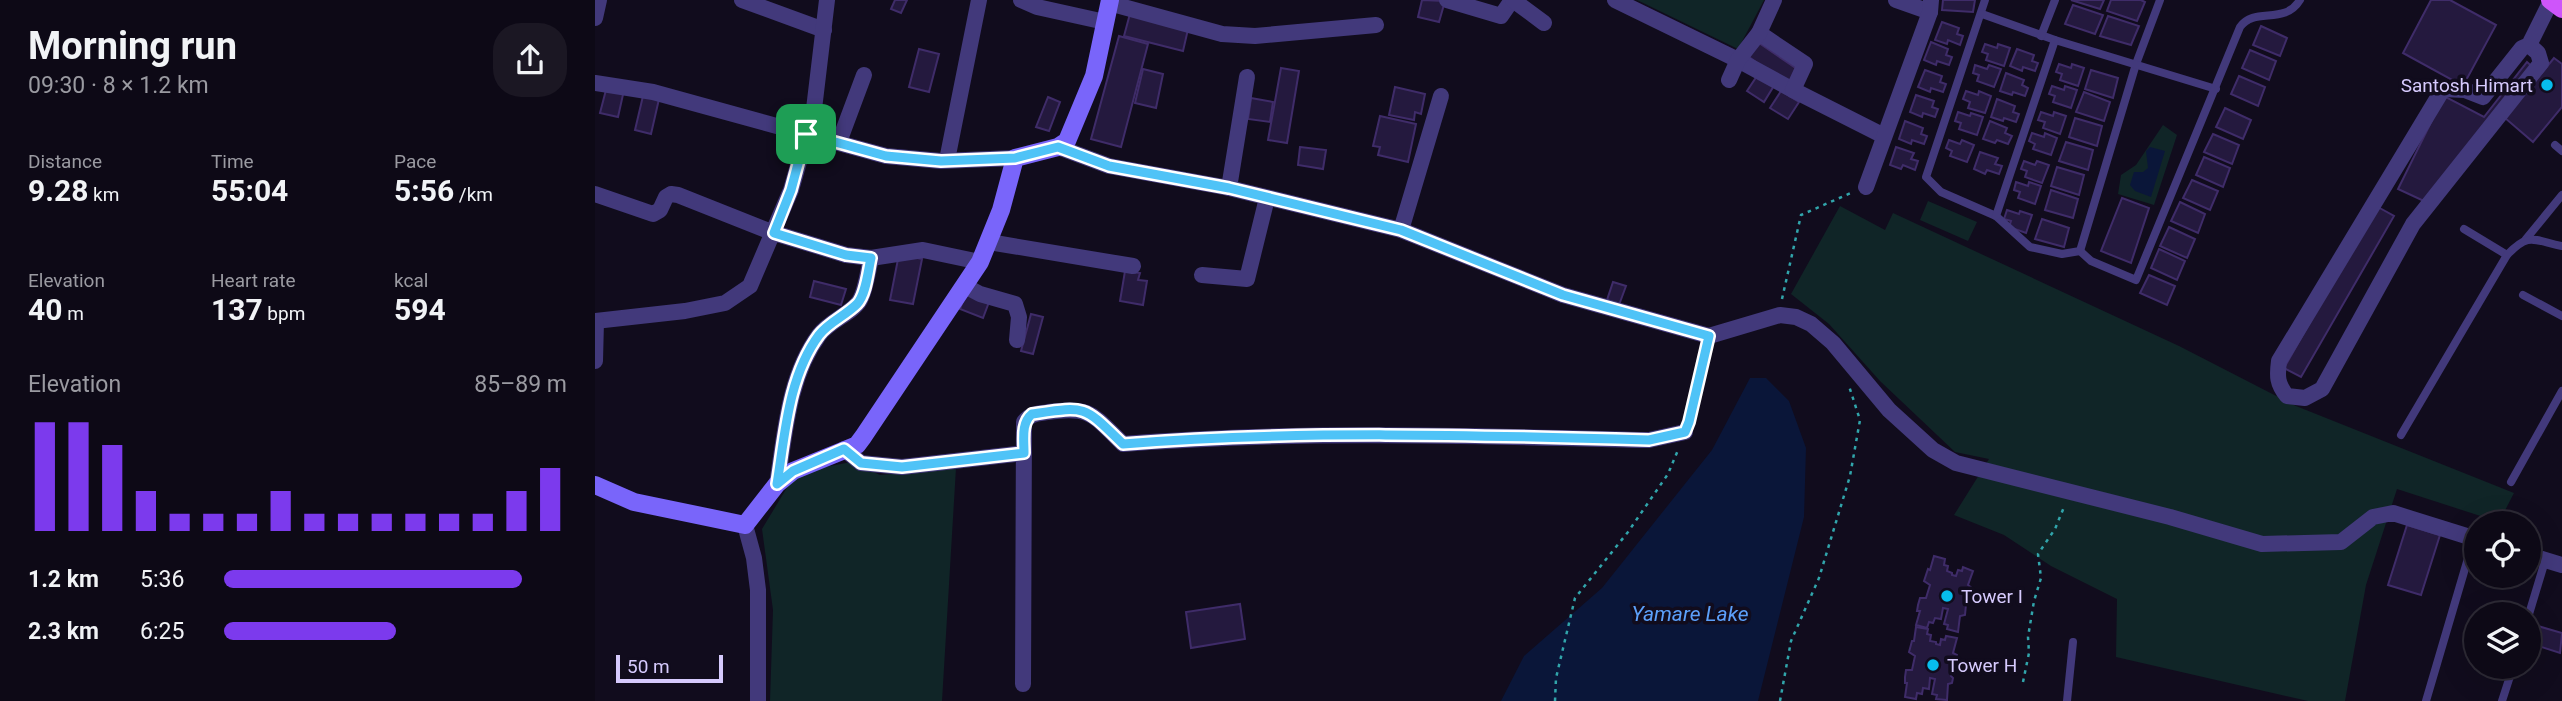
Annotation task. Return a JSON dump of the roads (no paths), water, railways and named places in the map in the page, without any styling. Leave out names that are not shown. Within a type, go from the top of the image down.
[{"type":"main road","points":[[2551,0],[2562,9]]},
{"type":"street","points":[[595,18],[599,0]]},
{"type":"street","points":[[742,0],[824,30]]},
{"type":"street","points":[[595,361],[596,321],[685,311],[725,303],[750,286],[791,190],[814,109],[827,0]]},
{"type":"street","points":[[947,160],[979,0]]},
{"type":"street","points":[[1021,0],[1037,7],[1105,22]]},
{"type":"street","points":[[1447,0],[1501,16],[1512,0],[1544,23]]},
{"type":"street","points":[[1615,0],[1884,136]]},
{"type":"street","points":[[1729,80],[1738,60],[1759,33],[1774,0]]},
{"type":"street","points":[[1865,187],[1931,6],[1896,0]]},
{"type":"street","points":[[2529,45],[2538,53],[2541,63],[2413,224],[2322,389],[2305,398],[2287,396],[2280,388],[2277,378],[2279,361],[2443,89],[2465,90],[2483,97],[2522,48],[2529,45],[2551,0]]},
{"type":"street","points":[[595,83],[653,92],[886,156],[947,160],[1015,158],[1058,147],[1067,141],[1094,76],[1109,1],[1222,34],[1255,36],[1376,24]]},
{"type":"street","points":[[1759,33],[1805,64],[1793,90]]},
{"type":"street","points":[[839,142],[864,75]]},
{"type":"street","points":[[1229,188],[1247,77]]},
{"type":"street","points":[[1401,230],[1441,96]]},
{"type":"street","points":[[1058,147],[1109,166],[1229,188],[1401,230],[1563,295],[1709,336],[1780,315],[1795,317],[1811,324],[1833,343],[1889,410],[1933,450],[1956,463],[2170,517],[2262,544],[2341,542],[2373,517],[2393,513],[2464,536]]},
{"type":"street","points":[[745,525],[777,484],[793,471],[857,445],[863,437],[981,262],[1001,209],[1015,158]]},
{"type":"street","points":[[595,194],[653,214],[660,211],[667,197],[671,194],[678,195],[774,233],[846,255],[871,258],[923,250],[981,262]]},
{"type":"street","points":[[1202,275],[1247,279],[1267,198]]},
{"type":"street","points":[[989,242],[1133,266]]},
{"type":"street","points":[[777,484],[790,400],[805,363],[818,336],[826,327],[859,303],[871,258]]},
{"type":"street","points":[[965,286],[980,294],[1016,304],[1019,317],[1017,340]]},
{"type":"street","points":[[1023,684],[1024,422],[1032,414],[1072,408],[1088,412],[1123,444],[1195,438],[1342,436],[1649,440],[1685,432]]},
{"type":"street","points":[[844,449],[861,463],[902,467],[1024,453]]},
{"type":"street","points":[[595,485],[634,502],[745,525]]},
{"type":"street","points":[[745,525],[754,558],[758,590],[758,701]]},
{"type":"street","points":[[2541,560],[2562,565]]},
{"type":"lane","points":[[1985,0],[1926,177],[1941,192],[1996,216],[2030,247],[2062,254],[2080,251]]},
{"type":"lane","points":[[2041,36],[2055,0]]},
{"type":"lane","points":[[2080,251],[2136,64],[2159,0]]},
{"type":"lane","points":[[2080,251],[2091,261],[2136,280],[2244,22],[2259,16],[2285,14],[2295,8],[2300,0]]},
{"type":"lane","points":[[1982,14],[2041,36],[2216,89]]},
{"type":"lane","points":[[1996,216],[2055,40]]},
{"type":"lane","points":[[2401,435],[2507,255],[2526,239],[2562,195]]},
{"type":"lane","points":[[2464,229],[2507,255]]},
{"type":"lane","points":[[2526,239],[2562,246]]},
{"type":"lane","points":[[2523,295],[2562,316]]},
{"type":"lane","points":[[2511,482],[2562,391]]},
{"type":"lane","points":[[2533,602],[2545,561]]},
{"type":"lane","points":[[2426,701],[2464,575]]},
{"type":"lane","points":[[2067,701],[2073,642]]},
{"type":"lane","points":[[2502,701],[2509,679]]},
{"type":"water","points":[[2150,147],[2165,151],[2151,197],[2135,191],[2130,185],[2134,172],[2143,172],[2148,168],[2146,151]]},
{"type":"water","name":"Yamare Lake","points":[[1750,378],[1766,378],[1789,401],[1806,448],[1804,517],[1758,701],[1501,701],[1524,656],[1602,588],[1712,450]]},
{"type":"place","name":"Santosh Himart","points":[[2547,85]]},
{"type":"place","name":"Tower I","points":[[1947,596]]},
{"type":"place","name":"Tower H","points":[[1933,665]]}]
